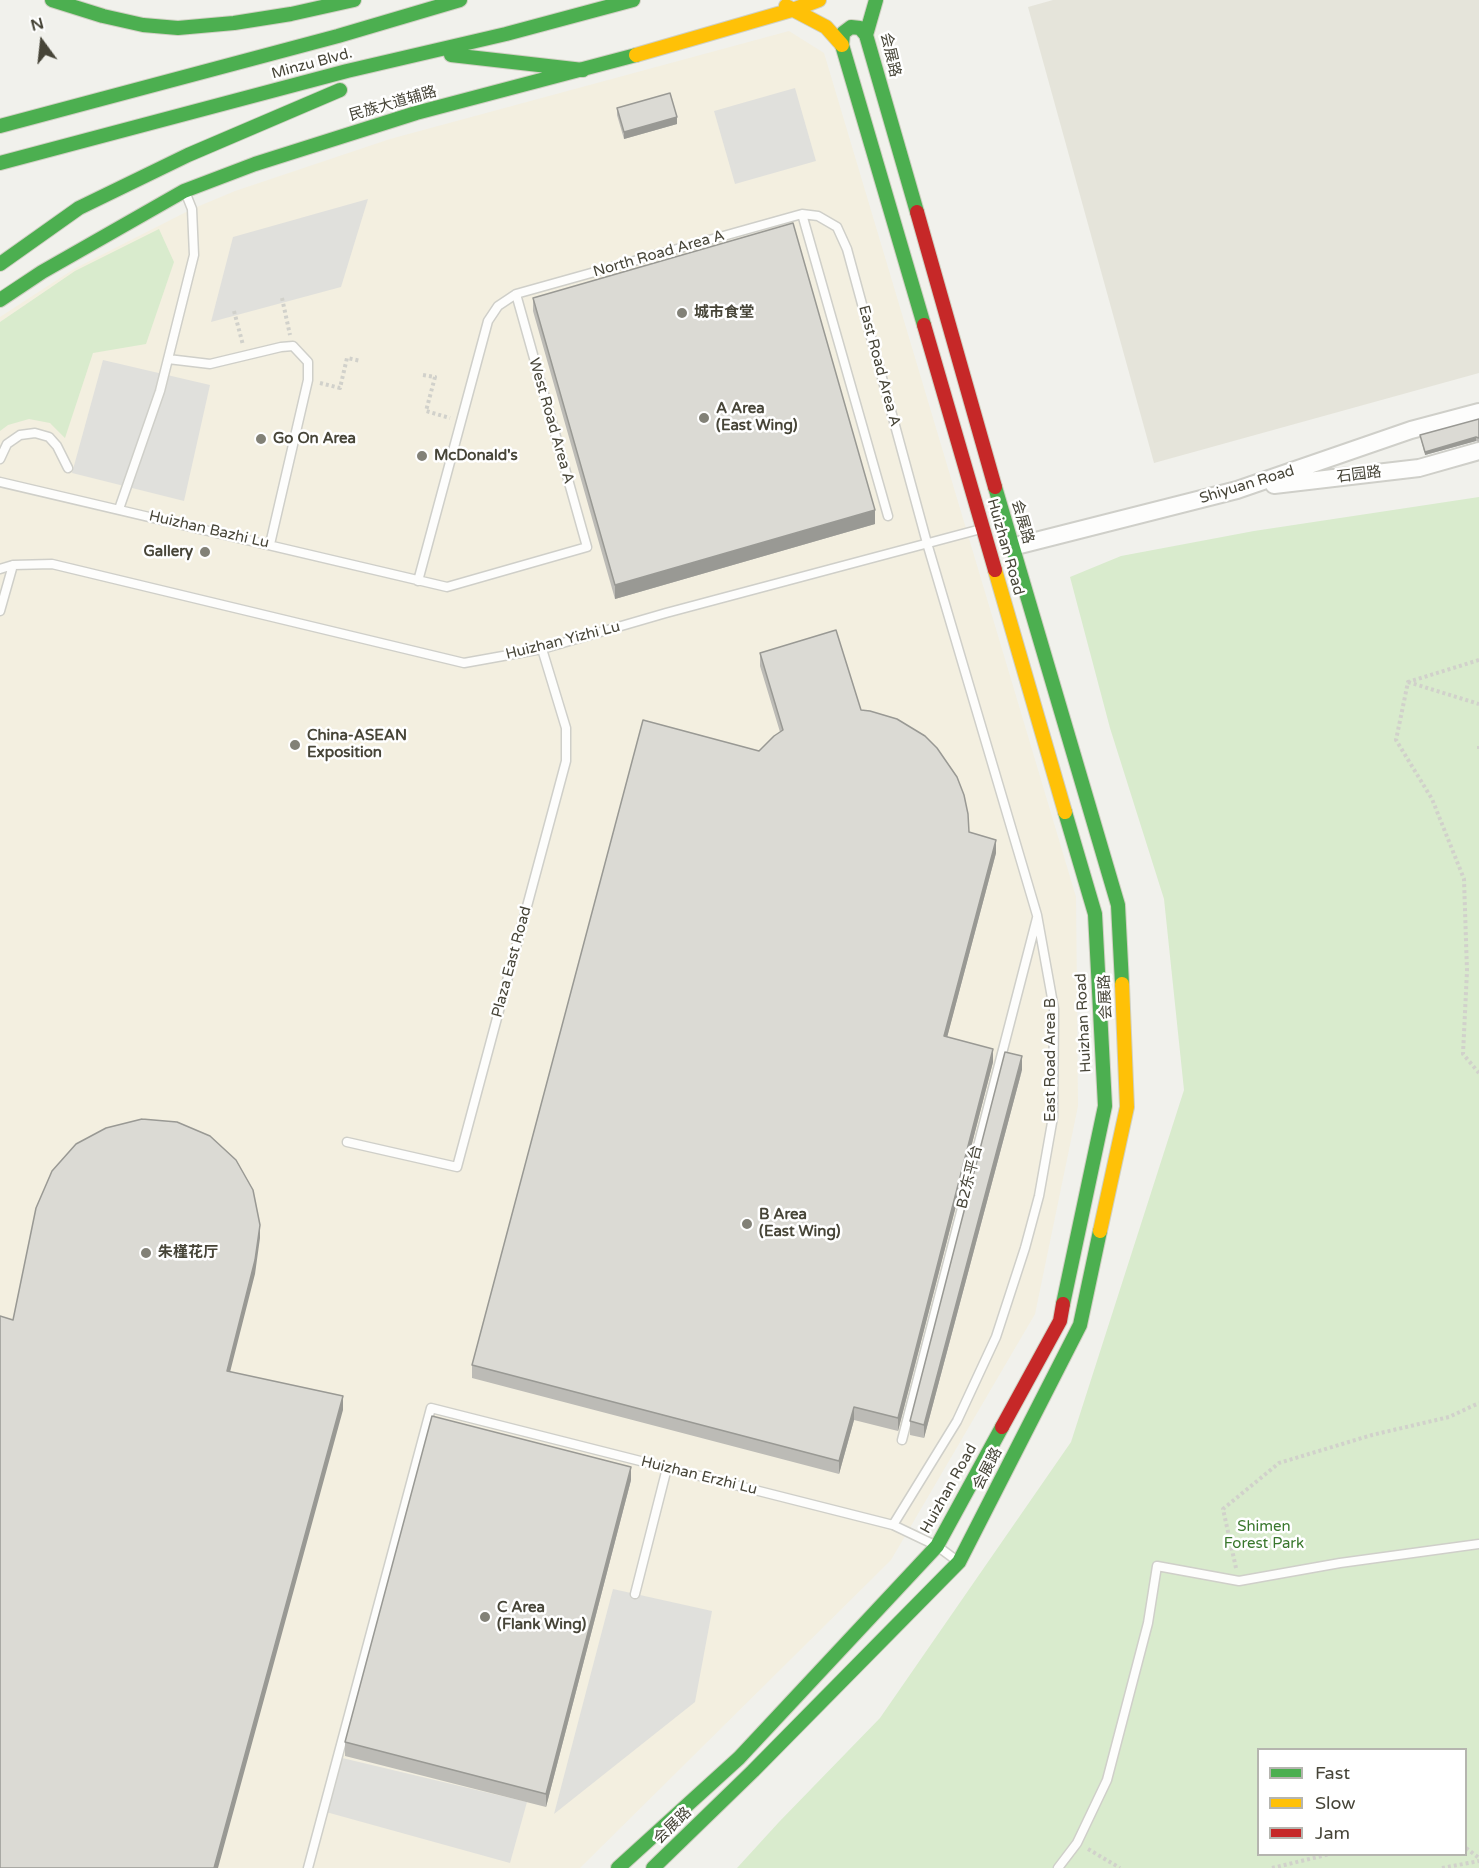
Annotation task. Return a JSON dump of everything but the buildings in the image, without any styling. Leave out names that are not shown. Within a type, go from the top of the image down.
[{"type":"main road","points":[[52,0],[92,13],[143,25],[178,28],[234,23],[291,14],[354,0]]},
{"type":"main road","name":"Minzu Blvd.","points":[[0,126],[338,36],[460,0]]},
{"type":"main road","name":"Minzu Blvd.","points":[[0,163],[347,71],[633,0]]},
{"type":"main road","points":[[772,0],[795,9],[826,27],[842,45]]},
{"type":"main road","name":"民族大道辅路","points":[[0,300],[42,272],[184,191],[255,164],[416,113],[583,69],[795,9],[819,0]]},
{"type":"main road","name":"会展路","points":[[653,1868],[753,1771],[959,1562],[1080,1325],[1127,1107],[1118,905],[1007,544],[866,35],[876,0]]},
{"type":"main road","points":[[842,45],[843,33],[851,27],[860,28],[866,35]]},
{"type":"main road","name":"Huizhan Road","points":[[618,1868],[739,1758],[937,1546],[1060,1322],[1105,1106],[1095,914],[988,532],[842,45]]},
{"type":"main road","points":[[17,234],[79,208],[188,155],[427,52],[583,69]]},
{"type":"main road","points":[[0,264],[79,208]]},
{"type":"street","name":"Shiyuan Road","points":[[1007,544],[1237,489],[1412,430],[1479,412]]},
{"type":"street","name":"石园路","points":[[1237,489],[1419,468],[1479,451]]},
{"type":"lane","points":[[119,509],[160,391],[194,255],[192,209],[184,191]]},
{"type":"lane","points":[[802,214],[888,516]]},
{"type":"lane","name":"North Road Area A","points":[[516,294],[802,214]]},
{"type":"lane","name":"East Road Area A","points":[[802,214],[818,216],[837,227],[847,249],[927,543]]},
{"type":"lane","points":[[418,581],[488,321],[498,306],[516,294]]},
{"type":"lane","name":"West Road Area A","points":[[516,294],[587,547]]},
{"type":"lane","points":[[168,359],[210,364],[293,346],[308,362],[308,380],[270,544]]},
{"type":"lane","points":[[0,459],[7,444],[20,435],[35,433],[49,437],[57,446],[68,468]]},
{"type":"lane","name":"Huizhan Bazhi Lu","points":[[0,482],[447,587],[587,547]]},
{"type":"lane","name":"Huizhan Yizhi Lu","points":[[0,569],[13,565],[52,564],[464,663],[542,649],[927,543],[988,532]]},
{"type":"lane","name":"East Road Area B","points":[[893,1525],[957,1421],[996,1337],[1026,1248],[1039,1197],[1053,1117],[1053,1009],[1037,915],[927,543]]},
{"type":"lane","points":[[0,611],[13,565]]},
{"type":"lane","name":"Plaza East Road","points":[[347,1142],[457,1167],[566,760],[566,728],[542,649]]},
{"type":"lane","name":"B2东平台","points":[[902,1440],[1037,915]]},
{"type":"lane","name":"Huizhan Erzhi Lu","points":[[308,1868],[430,1408],[893,1525],[937,1546],[959,1562]]},
{"type":"lane","points":[[635,1594],[668,1468]]},
{"type":"lane","points":[[1058,1868],[1077,1843],[1107,1780],[1148,1623],[1157,1566],[1239,1581],[1340,1563],[1479,1544]]},
{"type":"path","points":[[282,298],[293,346]]},
{"type":"path","points":[[234,311],[246,356]]},
{"type":"path","points":[[308,380],[340,388],[347,358],[361,361]]},
{"type":"path","points":[[423,375],[435,378],[426,411],[462,421]]},
{"type":"path","points":[[1408,682],[1479,660]]},
{"type":"path","points":[[1408,682],[1479,704]]},
{"type":"path","points":[[1408,682],[1396,740],[1432,799],[1464,879],[1467,971],[1463,1054],[1479,1073]]},
{"type":"path","points":[[1239,1581],[1223,1509],[1280,1463],[1372,1435],[1449,1417],[1479,1403]]},
{"type":"path","points":[[1077,1843],[1120,1868]]},
{"type":"path","points":[[1467,1849],[1479,1860]]},
{"type":"path","points":[[1272,1868],[1322,1856]]},
{"type":"path","points":[[1442,1868],[1479,1860]]},
{"type":"shaded area","points":[[1053,0],[1479,0],[1479,373],[1154,463],[1028,7]]},
{"type":"shaded area","points":[[789,31],[824,53],[1076,897],[1078,1106],[1035,1314],[891,1560],[580,1868],[0,1868],[0,317],[74,269],[192,209],[235,191],[390,139]]},
{"type":"shaded area","points":[[795,88],[816,161],[735,184],[714,111]]},
{"type":"shaded area","points":[[368,199],[341,287],[211,322],[233,237]]},
{"type":"shaded area","points":[[103,360],[210,385],[184,501],[72,473]]},
{"type":"shaded area","points":[[613,1589],[712,1611],[695,1702],[554,1814]]},
{"type":"shaded area","points":[[338,1757],[527,1802],[510,1863],[326,1812]]},
{"type":"green space","points":[[159,229],[174,262],[146,344],[93,353],[65,438],[50,423],[29,419],[8,425],[0,431],[0,322],[75,271]]},
{"type":"green space","name":"Shimen Forest Park","points":[[1479,497],[1479,1868],[737,1868],[880,1718],[1071,1442],[1184,1090],[1164,899],[1110,728],[1070,577],[1121,556],[1254,531]]},
{"type":"traffic: fast","points":[[52,0],[103,16],[143,25],[178,28],[234,23],[291,14],[354,0]]},
{"type":"traffic: fast","points":[[0,126],[338,36],[460,0]]},
{"type":"traffic: fast","points":[[0,163],[347,71],[506,34],[633,0]]},
{"type":"traffic: fast","points":[[876,0],[866,35],[917,212]]},
{"type":"traffic: fast","points":[[866,35],[860,28],[851,27],[843,33],[842,45],[924,325]]},
{"type":"traffic: fast","points":[[451,55],[583,70]]},
{"type":"traffic: fast","points":[[0,300],[42,272],[184,191],[255,164],[416,113],[636,55]]},
{"type":"traffic: fast","points":[[0,264],[79,208],[188,155],[340,90]]},
{"type":"traffic: fast","points":[[995,487],[1118,905],[1122,984]]},
{"type":"traffic: fast","points":[[1063,1304],[1105,1106],[1095,914],[1065,812]]},
{"type":"traffic: fast","points":[[653,1868],[753,1771],[959,1562],[1080,1325],[1100,1231]]},
{"type":"traffic: fast","points":[[618,1868],[739,1758],[937,1546],[1002,1427]]},
{"type":"traffic: slow","points":[[636,55],[819,0]]},
{"type":"traffic: slow","points":[[786,6],[826,27],[842,45]]},
{"type":"traffic: slow","points":[[995,570],[1065,812]]},
{"type":"traffic: slow","points":[[1100,1231],[1127,1107],[1122,984]]},
{"type":"traffic: jam","points":[[917,212],[995,487]]},
{"type":"traffic: jam","points":[[924,325],[995,570]]},
{"type":"traffic: jam","points":[[1002,1427],[1060,1321],[1063,1304]]},
{"type":"place","name":"城市食堂","points":[[682,313]]},
{"type":"place","name":"A Area (East Wing)","points":[[704,418]]},
{"type":"place","name":"Go On Area","points":[[261,439]]},
{"type":"place","name":"McDonald's","points":[[422,456]]},
{"type":"place","name":"Gallery","points":[[205,552]]},
{"type":"place","name":"China-ASEAN Exposition","points":[[295,745]]},
{"type":"place","name":"B Area (East Wing)","points":[[747,1224]]},
{"type":"place","name":"朱槿花厅","points":[[146,1253]]},
{"type":"place","name":"C Area (Flank Wing)","points":[[485,1617]]}]
